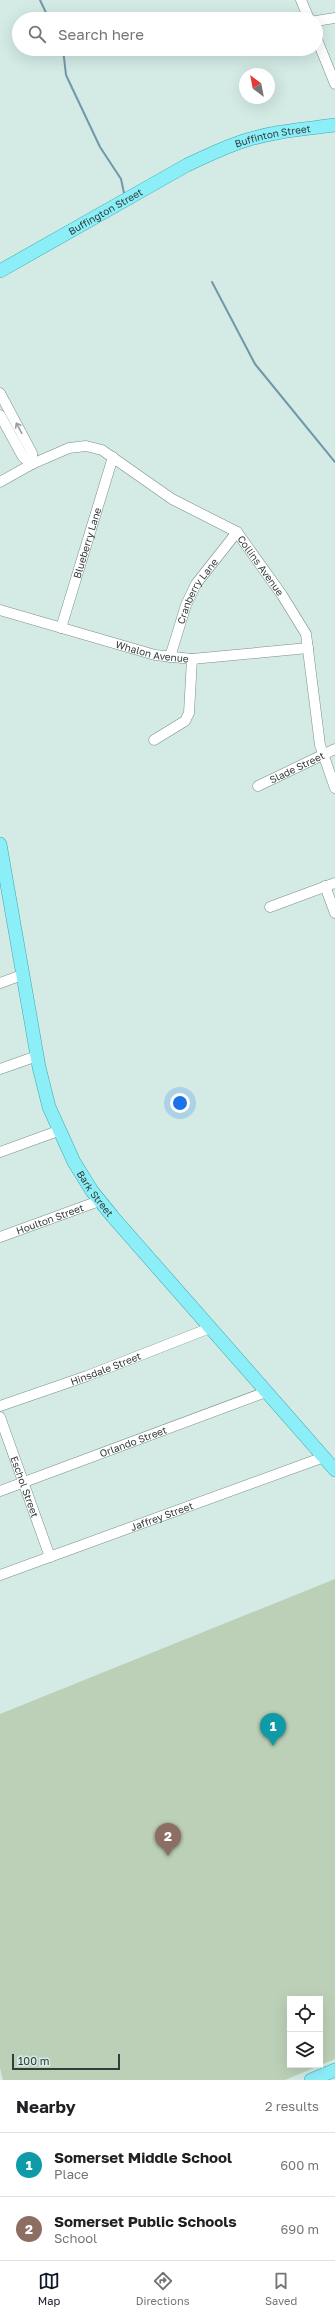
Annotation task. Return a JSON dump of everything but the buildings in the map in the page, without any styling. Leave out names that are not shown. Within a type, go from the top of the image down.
[{"type":"main road","name":"Buffinton Street","points":[[212,154],[238,142],[269,134],[335,125]]},
{"type":"main road","name":"Buffington Street","points":[[0,271],[188,165],[212,154]]},
{"type":"main road","name":"Bark Street","points":[[0,844],[5,898],[22,975],[37,1056],[49,1107],[58,1131],[80,1172],[100,1201],[335,1470]]},
{"type":"main road","points":[[311,2080],[332,2074]]},
{"type":"street","points":[[301,0],[305,12]]},
{"type":"street","points":[[323,20],[335,18]]},
{"type":"street","points":[[323,54],[335,84]]},
{"type":"street","points":[[0,393],[32,453],[32,464]]},
{"type":"street","points":[[0,415],[23,457],[32,464]]},
{"type":"street","name":"Collins Avenue","points":[[0,482],[32,464],[69,448],[80,445],[102,450],[172,499],[237,532],[301,624],[306,634],[323,754],[335,788]]},
{"type":"street","name":"Blueberry Lane","points":[[61,628],[113,457]]},
{"type":"street","name":"Cranberry Lane","points":[[170,657],[186,605],[196,584],[237,532]]},
{"type":"street","name":"Whalon Avenue","points":[[0,610],[155,655],[170,657],[192,659],[308,648]]},
{"type":"street","points":[[154,740],[185,721],[189,713],[192,659]]},
{"type":"street","name":"Slade Street","points":[[258,786],[335,749]]},
{"type":"street","points":[[270,907],[335,882]]},
{"type":"street","points":[[325,886],[335,913]]},
{"type":"street","points":[[0,983],[22,975]]},
{"type":"street","points":[[0,1069],[37,1056]]},
{"type":"street","points":[[0,1152],[58,1131]]},
{"type":"street","name":"Houlton Street","points":[[0,1237],[100,1201]]},
{"type":"street","name":"Hinsdale Street","points":[[0,1406],[87,1376],[210,1328]]},
{"type":"street","name":"Orlando Street","points":[[0,1491],[266,1392]]},
{"type":"street","name":"Eschol Street","points":[[0,1417],[50,1557]]},
{"type":"street","name":"Jaffrey Street","points":[[0,1575],[324,1457]]},
{"type":"green space","points":[[335,1579],[335,2059],[323,2064],[323,1996],[287,1996],[287,2068],[314,2068],[285,2080],[3,2080],[0,2068],[0,1714]]},
{"type":"waterway","points":[[40,0],[46,12]]},
{"type":"waterway","points":[[64,56],[66,75],[100,147],[121,179],[124,193]]},
{"type":"waterway","points":[[212,282],[255,364],[335,462]]},
{"type":"place","name":"Somerset Middle School","points":[[273,1746]]},
{"type":"place","name":"Somerset Public Schools","points":[[168,1856]]}]
